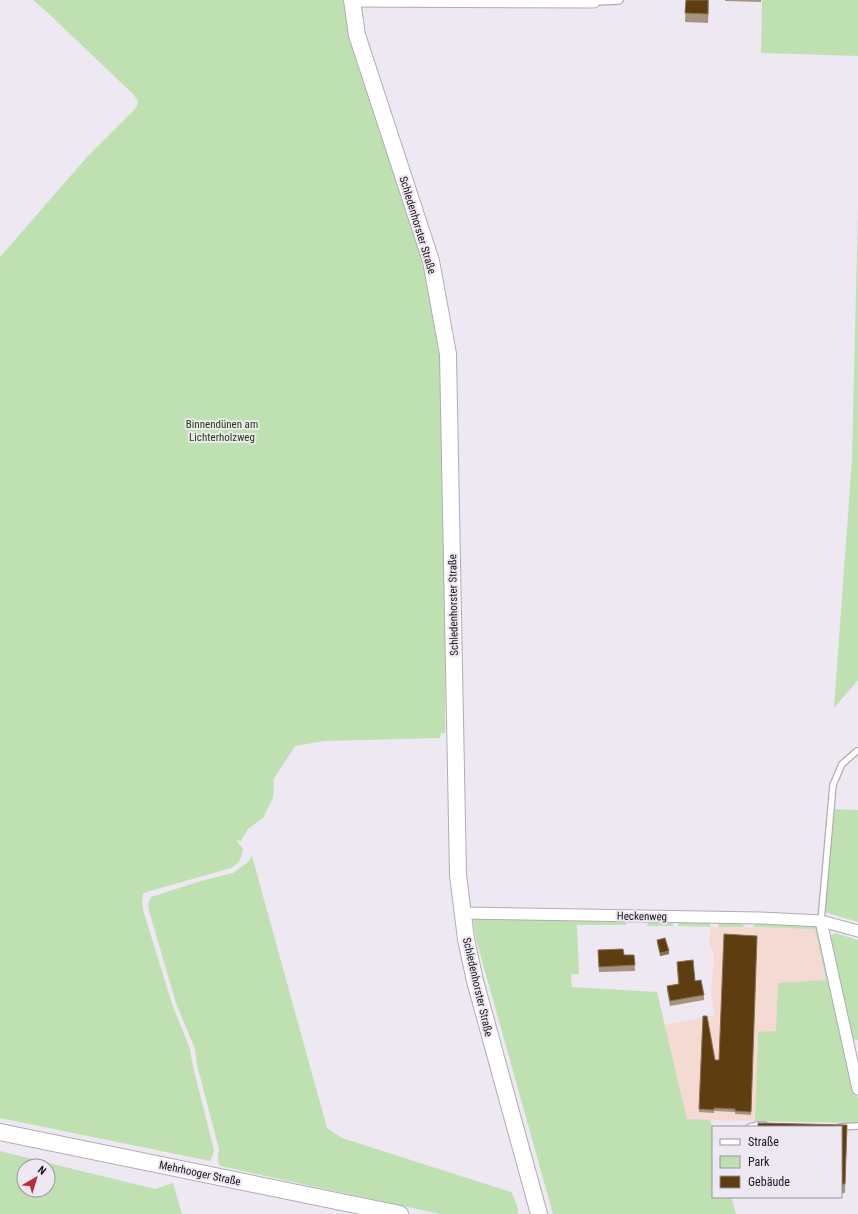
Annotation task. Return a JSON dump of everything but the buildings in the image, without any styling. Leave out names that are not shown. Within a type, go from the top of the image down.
[{"type":"street","points":[[352,0],[594,1]]},
{"type":"street","name":"Schledenhorster Straße","points":[[352,0],[357,35],[431,261],[448,354],[458,867],[466,939],[475,981],[539,1214]]},
{"type":"street","name":"Heckenweg","points":[[463,912],[761,918],[821,921],[858,931]]},
{"type":"street","points":[[821,921],[858,1089]]},
{"type":"street","name":"Mehrhooger Straße","points":[[0,1132],[400,1214]]},
{"type":"lane","points":[[594,1],[620,0]]},
{"type":"lane","points":[[821,921],[833,785],[842,764],[858,751]]},
{"type":"lane","points":[[754,1126],[770,1125]]},
{"type":"lane","points":[[831,1126],[858,1126]]},
{"type":"shaded area","points":[[711,927],[815,928],[826,980],[778,983],[776,1032],[758,1033],[755,1121],[687,1120],[665,1025],[715,1015],[711,993],[714,955],[709,943]]},
{"type":"green space","name":"Binnendünen am Lichterholzweg","points":[[33,0],[344,0],[356,61],[415,233],[432,295],[439,330],[443,398],[446,584],[445,733],[441,733],[440,738],[324,741],[295,746],[273,780],[273,798],[263,818],[248,829],[240,842],[238,839],[237,841],[243,849],[241,858],[236,864],[231,868],[143,893],[142,903],[144,913],[172,1004],[190,1049],[193,1067],[214,1150],[210,1161],[0,1118],[0,257],[87,157],[135,109],[138,101],[133,94]]},
{"type":"green space","points":[[762,0],[858,0],[858,56],[761,53]]},
{"type":"green space","points":[[858,210],[858,680],[834,708],[852,459]]},
{"type":"green space","points":[[835,809],[858,810],[858,922],[824,912]]},
{"type":"green space","points":[[252,856],[327,1128],[342,1138],[511,1192],[516,1203],[518,1214],[440,1214],[220,1166],[218,1160],[219,1149],[197,1065],[195,1049],[176,1003],[148,904],[151,897],[201,881],[233,873],[248,862]]},
{"type":"green space","points":[[478,918],[625,920],[626,925],[577,925],[579,974],[571,974],[572,987],[657,992],[687,1119],[710,1120],[712,1127],[712,1198],[731,1198],[736,1214],[553,1214],[476,939],[473,920]]},
{"type":"green space","points":[[653,919],[672,920],[673,926],[647,926],[648,922]]},
{"type":"green space","points":[[679,920],[709,921],[711,927],[678,926]]},
{"type":"green space","points":[[720,921],[739,922],[746,927],[718,927]]},
{"type":"green space","points":[[756,922],[818,926],[822,937],[858,1098],[858,1123],[755,1121],[758,1032],[776,1031],[778,983],[826,980],[815,929],[753,927]]},
{"type":"green space","points":[[835,933],[858,940],[858,1040],[852,1039],[829,937]]},
{"type":"green space","points":[[0,1151],[29,1158],[16,1158],[16,1198],[56,1198],[56,1165],[155,1189],[173,1183],[182,1214],[0,1214]]}]
